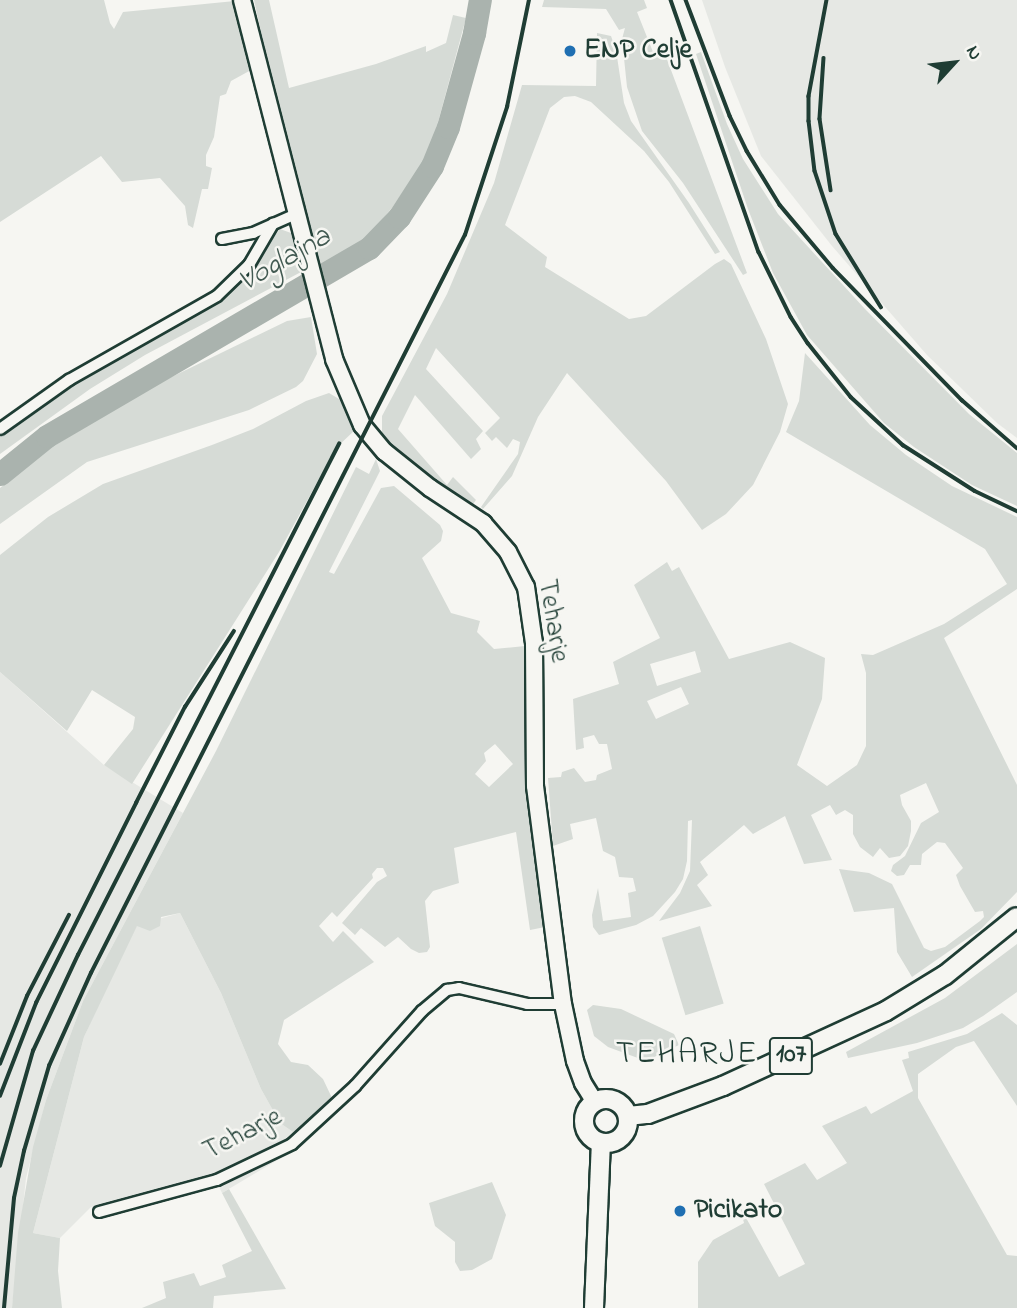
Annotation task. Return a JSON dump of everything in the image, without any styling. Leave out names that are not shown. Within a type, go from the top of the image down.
[{"type":"main road","name":"107","points":[[628,1116],[648,1114],[723,1086],[886,1011],[945,975],[1017,917]]},
{"type":"main road","points":[[615,1101],[628,1116],[627,1128],[621,1138],[601,1143],[585,1131],[587,1109],[595,1102],[615,1101]]},
{"type":"main road","points":[[594,1308],[601,1143]]},
{"type":"street","name":"Teharje","points":[[243,0],[334,359],[367,432],[385,452],[419,480],[483,523],[508,552],[526,587],[534,643],[535,786],[564,1004],[575,1061],[583,1083],[595,1102]]},
{"type":"street","points":[[222,239],[253,233],[296,214]]},
{"type":"street","points":[[0,429],[69,380],[217,296],[248,265],[273,224]]},
{"type":"street","name":"Teharje","points":[[99,1212],[217,1180],[292,1144],[355,1086],[422,1010],[447,990],[458,988],[527,1004],[564,1004]]},
{"type":"shaded area","points":[[0,0],[104,0],[114,29],[123,12],[235,1],[251,70],[231,81],[226,94],[220,96],[214,137],[206,155],[206,166],[212,168],[208,189],[202,189],[193,228],[188,225],[185,206],[160,178],[122,182],[101,156],[0,222]]},
{"type":"shaded area","points":[[254,0],[269,0],[289,88],[376,64],[426,46],[426,52],[446,43],[453,15],[466,18],[430,152],[392,208],[366,238],[319,266],[296,185],[300,183],[296,169],[291,168]]},
{"type":"shaded area","points":[[544,0],[644,0],[647,8],[637,12],[655,57],[665,54],[747,273],[743,275],[683,183],[642,131],[627,87],[622,39],[625,28],[619,30],[606,9],[542,7]]},
{"type":"shaded area","points":[[702,0],[1017,0],[1017,438],[997,423],[927,355],[832,246],[761,156],[725,67]]},
{"type":"shaded area","points":[[597,33],[611,36],[616,50],[624,103],[631,121],[720,252],[715,254],[669,182],[644,151],[591,102],[575,96],[564,97],[550,108],[505,225],[547,257],[545,267],[629,319],[646,316],[724,259],[731,264],[766,339],[788,404],[780,432],[753,485],[726,514],[702,530],[666,481],[567,373],[538,417],[512,476],[483,509],[481,507],[518,454],[520,442],[513,439],[507,448],[496,437],[492,441],[485,433],[500,418],[436,348],[426,369],[483,431],[476,439],[481,449],[471,459],[415,395],[398,429],[447,485],[453,477],[476,500],[471,507],[464,507],[395,452],[382,436],[382,416],[447,294],[494,183],[522,85],[596,86]]},
{"type":"shaded area","points":[[701,52],[727,124],[743,159],[778,214],[865,309],[969,414],[1017,453],[1017,506],[972,485],[914,447],[884,423],[807,335],[773,273],[748,209],[696,54]]},
{"type":"shaded area","points":[[280,229],[291,233],[301,272],[145,355],[90,389],[0,454],[0,436],[28,413],[251,267]]},
{"type":"shaded area","points":[[311,317],[317,354],[303,381],[296,387],[249,410],[87,462],[0,524],[0,488],[52,447],[155,385],[287,321]]},
{"type":"shaded area","points":[[805,353],[870,425],[906,455],[952,486],[1017,517],[1017,589],[944,638],[1017,785],[1017,892],[981,929],[912,977],[897,952],[894,908],[854,912],[839,869],[869,873],[892,884],[924,948],[931,951],[945,947],[980,921],[984,917],[983,911],[975,912],[960,886],[956,875],[963,868],[945,843],[937,842],[922,854],[921,865],[910,865],[904,875],[897,876],[891,871],[893,865],[905,856],[921,823],[939,812],[926,783],[900,795],[911,821],[911,831],[908,846],[900,856],[889,858],[880,848],[873,857],[860,847],[853,834],[853,815],[845,810],[836,815],[830,805],[811,815],[832,860],[804,864],[785,816],[753,834],[744,825],[700,862],[708,875],[697,885],[712,906],[659,921],[680,893],[690,871],[692,820],[688,821],[687,861],[683,879],[675,892],[653,916],[636,925],[599,935],[593,927],[592,915],[598,888],[603,921],[631,917],[628,893],[636,891],[633,878],[619,877],[615,857],[603,851],[596,818],[570,824],[573,839],[553,846],[548,778],[561,777],[562,772],[574,768],[585,782],[596,780],[597,775],[612,769],[607,744],[599,744],[594,735],[583,738],[584,748],[576,750],[573,699],[619,684],[613,662],[660,638],[634,585],[667,562],[672,571],[679,567],[729,659],[790,642],[825,658],[822,699],[797,765],[827,786],[857,765],[866,746],[866,673],[861,654],[873,655],[944,624],[1007,584],[985,549],[786,432],[799,401]],"holes":[[[695,651],[701,672],[657,686],[650,664]],[[681,687],[689,704],[656,719],[647,701]]]},
{"type":"shaded area","points":[[329,393],[339,399],[356,429],[336,448],[279,552],[132,784],[104,765],[133,729],[135,717],[92,690],[67,731],[0,672],[0,555],[48,517],[103,484],[253,429],[306,401]]},
{"type":"shaded area","points":[[376,459],[380,471],[329,572],[334,574],[381,488],[394,486],[440,525],[443,531],[441,541],[422,558],[451,613],[480,621],[477,632],[494,649],[525,646],[530,811],[545,927],[530,930],[516,832],[454,848],[459,883],[433,891],[425,901],[430,947],[427,952],[419,953],[411,949],[398,937],[385,947],[361,928],[355,935],[342,923],[377,882],[387,876],[383,868],[377,868],[372,874],[373,878],[337,917],[332,912],[319,926],[333,942],[343,931],[374,962],[284,1020],[278,1044],[291,1062],[308,1065],[323,1079],[332,1098],[306,1127],[293,1132],[280,1123],[261,1089],[221,993],[180,913],[161,917],[160,926],[150,931],[137,926],[84,1037],[33,1233],[60,1238],[58,1271],[62,1308],[12,1308],[18,1233],[33,1147],[46,1100],[83,1001],[216,751],[356,467],[369,474]],"holes":[[[495,744],[513,764],[489,787],[475,774],[486,761],[484,753]]]},
{"type":"shaded area","points":[[0,672],[104,765],[183,813],[83,1001],[46,1100],[26,1178],[12,1308],[0,1308]]},
{"type":"shaded area","points":[[180,913],[221,993],[261,1089],[280,1123],[293,1132],[301,1146],[222,1193],[213,1175],[189,1185],[91,1207],[60,1238],[33,1233],[84,1037],[108,984],[137,925]]},
{"type":"shaded area","points":[[700,926],[724,1003],[685,1015],[662,938]]},
{"type":"shaded area","points":[[1017,944],[1017,992],[983,1016],[963,1028],[917,1043],[848,1058],[846,1052],[945,998]]},
{"type":"shaded area","points":[[593,1005],[621,1009],[674,1034],[679,1045],[646,1061],[608,1047],[594,1036],[587,1010]]},
{"type":"shaded area","points":[[1002,1013],[1017,1025],[1017,1106],[974,1041],[956,1047],[918,1074],[918,1098],[1007,1255],[1017,1256],[1017,1308],[698,1308],[698,1262],[713,1240],[744,1223],[740,1207],[779,1277],[805,1264],[764,1184],[805,1163],[817,1180],[847,1163],[822,1126],[866,1106],[871,1114],[913,1091],[902,1060],[909,1058],[908,1052],[967,1034]]},
{"type":"shaded area","points":[[492,1182],[506,1215],[492,1259],[472,1270],[460,1271],[455,1262],[455,1242],[435,1226],[429,1203]]},
{"type":"shaded area","points":[[229,1189],[286,1289],[214,1296],[213,1308],[142,1308],[166,1298],[163,1282],[194,1273],[200,1286],[226,1277],[222,1265],[252,1251],[222,1193]]},
{"type":"waterway","name":"Voglajna","points":[[0,474],[47,436],[369,248],[399,217],[432,166],[448,127],[474,33],[480,0]]},
{"type":"railway","points":[[4,1308],[14,1198],[24,1151],[49,1066],[91,973],[465,235],[507,107],[529,0]]},
{"type":"railway","points":[[671,0],[759,252],[791,317],[808,343],[851,397],[903,445],[975,491],[1017,511]]},
{"type":"railway","points":[[686,0],[730,116],[747,151],[780,205],[833,268],[962,400],[1017,448]]},
{"type":"railway","points":[[827,0],[809,96],[815,171],[836,234],[881,307]]},
{"type":"railway","points":[[824,58],[820,119],[831,190]]},
{"type":"railway","points":[[0,1166],[33,1051],[78,955],[339,444]]},
{"type":"railway","points":[[0,1096],[36,1003],[136,803],[185,707],[234,631]]},
{"type":"railway","points":[[0,1064],[27,996],[69,915]]},
{"type":"place","name":"ENP Celje","points":[[570,51]]},
{"type":"place","name":"Picikato","points":[[680,1211]]},
{"type":"district","name":"TEHARJE","points":[[687,1055]]}]
